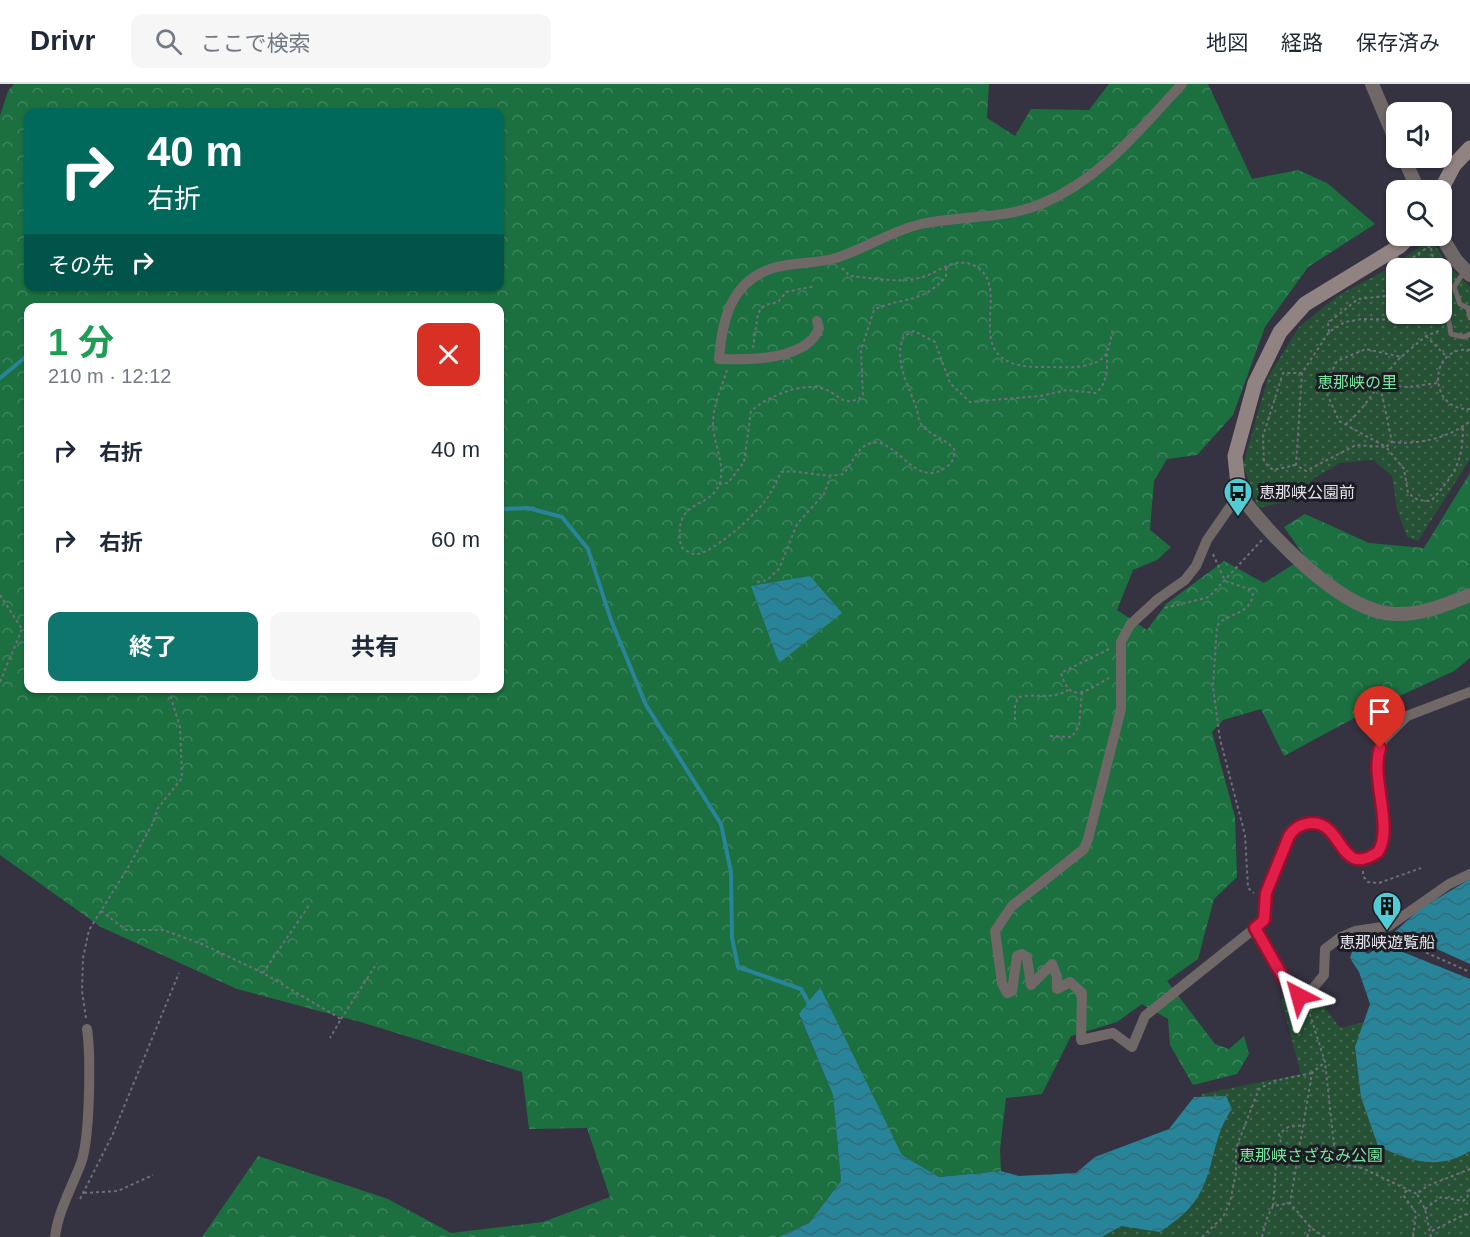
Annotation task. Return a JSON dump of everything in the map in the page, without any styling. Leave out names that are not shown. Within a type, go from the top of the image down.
[{"type":"main road","points":[[1446,180],[1454,165],[1470,148]]},
{"type":"main road","points":[[1239,494],[1235,456],[1237,446],[1255,383],[1280,332],[1305,304],[1398,246]]},
{"type":"street","points":[[817,321],[819,328],[811,341],[773,359],[719,359],[721,328],[737,291],[772,268],[840,256],[922,224],[1005,216],[1051,199],[1079,185],[1113,159],[1182,84]]},
{"type":"street","points":[[1372,84],[1386,117]]},
{"type":"street","points":[[1448,246],[1467,273]]},
{"type":"street","points":[[1470,596],[1424,612],[1409,614],[1392,615],[1364,608],[1334,590],[1270,532],[1239,494],[1205,545],[1196,566],[1185,580],[1130,625],[1121,642],[1121,709],[1115,740],[1084,849],[1012,906],[994,932],[1002,982],[1007,993],[1012,991],[1017,956],[1022,954],[1027,958],[1031,985],[1052,964],[1058,977],[1058,989],[1070,982],[1082,993],[1081,1040],[1113,1033],[1132,1047],[1145,1016],[1264,920],[1266,908],[1264,899],[1293,830],[1303,824],[1317,823],[1324,827],[1346,854],[1363,859],[1378,852],[1383,838],[1377,762],[1383,740],[1407,717],[1470,692]]},
{"type":"street","points":[[1255,928],[1284,979],[1299,996],[1305,998],[1324,975],[1325,949],[1341,937],[1355,931],[1389,926],[1449,884],[1470,874]]},
{"type":"street","points":[[55,1237],[57,1222],[85,1146],[89,1058],[87,1029]]},
{"type":"lane","points":[[1392,251],[1396,258]]},
{"type":"lane","points":[[1467,273],[1454,287],[1460,304],[1468,308],[1470,318]]},
{"type":"lane","points":[[1448,325],[1451,334],[1457,338],[1470,334]]},
{"type":"path","points":[[1431,247],[1437,254]]},
{"type":"path","points":[[1416,258],[1431,247]]},
{"type":"path","points":[[1431,247],[1433,258]]},
{"type":"path","points":[[840,256],[843,272],[850,276],[905,280],[923,277],[946,266],[969,264],[977,267],[986,278],[989,291],[992,339],[1000,358],[1007,364],[1038,368],[1076,367],[1100,361],[1107,354]]},
{"type":"path","points":[[719,484],[728,483],[744,462],[751,411],[761,402],[808,388],[827,390],[845,401],[855,402],[863,396],[861,350],[874,310],[923,296],[946,278],[946,266]]},
{"type":"path","points":[[754,360],[752,338],[758,313],[765,305],[777,302],[786,292],[815,286]]},
{"type":"path","points":[[1329,332],[1328,323],[1358,299],[1386,297]]},
{"type":"path","points":[[1296,465],[1302,373],[1329,332],[1345,322],[1386,319]]},
{"type":"path","points":[[1444,324],[1448,325]]},
{"type":"path","points":[[1345,425],[1359,414],[1380,385],[1387,370],[1426,336],[1448,325]]},
{"type":"path","points":[[730,359],[713,412],[713,426],[722,469],[719,484],[713,494],[686,511],[681,521],[679,534],[681,547],[690,554],[699,554],[714,546],[759,508],[771,493],[781,472],[797,471],[830,477],[843,474],[852,459],[869,444],[874,443],[899,453],[910,465],[926,473],[943,470],[951,463],[954,448],[920,423],[901,369],[901,342],[904,336],[914,332],[935,342],[950,383],[970,402],[1040,396],[1066,390],[1096,393],[1103,387],[1107,375],[1107,354],[1113,328]]},
{"type":"path","points":[[1426,336],[1447,357]]},
{"type":"path","points":[[1401,357],[1366,349],[1337,361],[1324,387],[1339,421],[1386,447],[1404,469],[1408,493],[1418,500],[1431,501],[1448,482],[1463,452],[1463,427]]},
{"type":"path","points":[[1470,350],[1455,352],[1447,357],[1437,373],[1437,383],[1445,400],[1453,406],[1470,409]]},
{"type":"path","points":[[1302,373],[1283,373],[1263,436],[1264,462],[1273,470],[1296,465],[1306,471],[1356,446],[1386,447],[1392,442],[1414,444],[1463,427],[1470,421]]},
{"type":"path","points":[[1380,385],[1409,387],[1437,383]]},
{"type":"path","points":[[1380,385],[1392,442]]},
{"type":"path","points":[[757,582],[767,580],[779,569],[796,524],[824,495],[830,477]]},
{"type":"path","points":[[1147,609],[1152,611],[1197,602],[1209,597],[1270,532]]},
{"type":"path","points":[[1205,545],[1211,551],[1225,580],[1249,589],[1253,594],[1252,602],[1240,614],[1221,620],[1217,626],[1213,687],[1220,739],[1245,835],[1248,888],[1264,899]]},
{"type":"path","points":[[0,595],[22,629],[0,682]]},
{"type":"path","points":[[1068,690],[1061,673],[1121,642]]},
{"type":"path","points":[[1015,720],[1015,704],[1019,697],[1031,694],[1052,696],[1068,690],[1082,691],[1120,672]]},
{"type":"path","points":[[1050,736],[1072,737],[1077,732],[1082,691]]},
{"type":"path","points":[[87,1029],[82,991],[83,958],[89,930],[153,823],[158,808],[182,778],[180,727],[170,693]]},
{"type":"path","points":[[1363,859],[1363,876],[1368,882],[1379,883],[1421,868]]},
{"type":"path","points":[[263,973],[310,904]]},
{"type":"path","points":[[101,911],[126,930],[163,930],[202,944],[263,973],[341,1019]]},
{"type":"path","points":[[1389,936],[1470,972]]},
{"type":"path","points":[[330,1038],[377,963]]},
{"type":"path","points":[[78,1203],[112,1136],[179,974]]},
{"type":"path","points":[[1305,998],[1326,1062],[1335,1154],[1340,1164],[1362,1168],[1417,1194],[1425,1209],[1431,1237]]},
{"type":"path","points":[[1203,1237],[1223,1217],[1230,1202],[1236,1173],[1236,1148],[1259,1089],[1274,1082],[1312,1073],[1326,1062]]},
{"type":"path","points":[[1290,1203],[1312,1073]]},
{"type":"path","points":[[1262,1237],[1267,1218],[1274,1206],[1276,1164],[1283,1153],[1279,1134],[1288,1127],[1305,1125]]},
{"type":"path","points":[[1417,1194],[1427,1186],[1470,1169]]},
{"type":"path","points":[[83,1193],[118,1191],[153,1175]]},
{"type":"path","points":[[1425,1209],[1441,1197],[1463,1201],[1467,1198],[1470,1186]]},
{"type":"path","points":[[1406,1190],[1404,1196],[1416,1213],[1413,1237]]},
{"type":"path","points":[[1274,1206],[1290,1203]]},
{"type":"path","points":[[1290,1203],[1311,1228],[1325,1237]]},
{"type":"path","points":[[1431,1231],[1470,1212]]},
{"type":"path","points":[[1306,1237],[1311,1228]]},
{"type":"green space","points":[[14,84],[989,84],[987,118],[1015,136],[1031,109],[1089,110],[1109,84],[1208,84],[1252,179],[1298,170],[1327,183],[1375,224],[1308,267],[1265,327],[1233,415],[1197,455],[1167,459],[1154,481],[1150,530],[1171,547],[1157,560],[1133,570],[1117,610],[1147,630],[1166,604],[1224,561],[1264,583],[1305,557],[1284,527],[1305,514],[1369,543],[1424,548],[1470,473],[1470,658],[1454,671],[1369,710],[1284,756],[1261,709],[1223,720],[1212,732],[1235,817],[1237,877],[1214,899],[1198,959],[1167,981],[1215,1044],[1229,1049],[1244,1036],[1249,1054],[1237,1074],[1193,1085],[1170,1045],[1168,1019],[1142,1004],[1117,1022],[1071,1036],[1042,1094],[1006,1098],[1000,1149],[1001,1171],[939,1177],[902,1155],[819,988],[799,1015],[833,1095],[841,1181],[809,1223],[778,1237],[202,1237],[258,1156],[388,1199],[451,1233],[543,1222],[610,1197],[587,1128],[529,1129],[522,1072],[364,1023],[237,989],[101,927],[0,855],[0,116],[8,91]]},
{"type":"green space","name":"恵那峡の里","points":[[1421,246],[1436,246],[1443,258],[1404,258]]},
{"type":"green space","name":"恵那峡の里","points":[[1386,270],[1386,324],[1452,324],[1452,270],[1470,287],[1470,459],[1418,541],[1407,537],[1397,509],[1392,476],[1373,460],[1340,463],[1313,479],[1298,499],[1258,508],[1243,465],[1268,377],[1299,327],[1339,295]]},
{"type":"green space","name":"恵那峡さざなみ公園","points":[[1314,993],[1340,1028],[1370,1021],[1470,1133],[1470,1237],[1070,1237],[1191,1178],[1202,1094],[1301,1074],[1281,999]]},
{"type":"water","points":[[810,576],[842,613],[779,663],[751,586]]},
{"type":"water","points":[[1470,879],[1470,1151],[1447,1161],[1424,1162],[1401,1156],[1378,1146],[1361,1097],[1355,1047],[1370,1004],[1359,972],[1350,958],[1354,946],[1368,954],[1420,909]]},
{"type":"water","points":[[820,987],[902,1155],[939,1177],[1001,1171],[1019,1176],[1076,1173],[1095,1157],[1169,1129],[1194,1097],[1226,1096],[1232,1109],[1218,1138],[1206,1179],[1198,1196],[1184,1213],[1160,1232],[1121,1226],[1102,1237],[778,1237],[809,1223],[841,1181],[833,1095],[799,1014]]},
{"type":"pier","points":[[1397,931],[1470,964],[1470,979],[1383,944]]},
{"type":"waterway","points":[[0,378],[24,358]]},
{"type":"waterway","points":[[504,509],[528,508],[562,517],[588,549],[611,620],[646,705],[721,824],[731,872],[732,938],[738,967],[801,989],[809,1004]]},
{"type":"place","name":"恵那峡公園前","points":[[1238,518]]},
{"type":"place","name":"恵那峡遊覧船","points":[[1387,932]]},
{"type":"route","points":[[1299,996],[1284,979],[1255,928],[1264,920],[1266,908],[1264,899],[1289,836],[1293,830],[1303,824],[1311,822],[1324,827],[1331,832],[1346,854],[1352,857],[1363,859],[1378,852],[1383,838],[1377,768],[1380,748]]}]
